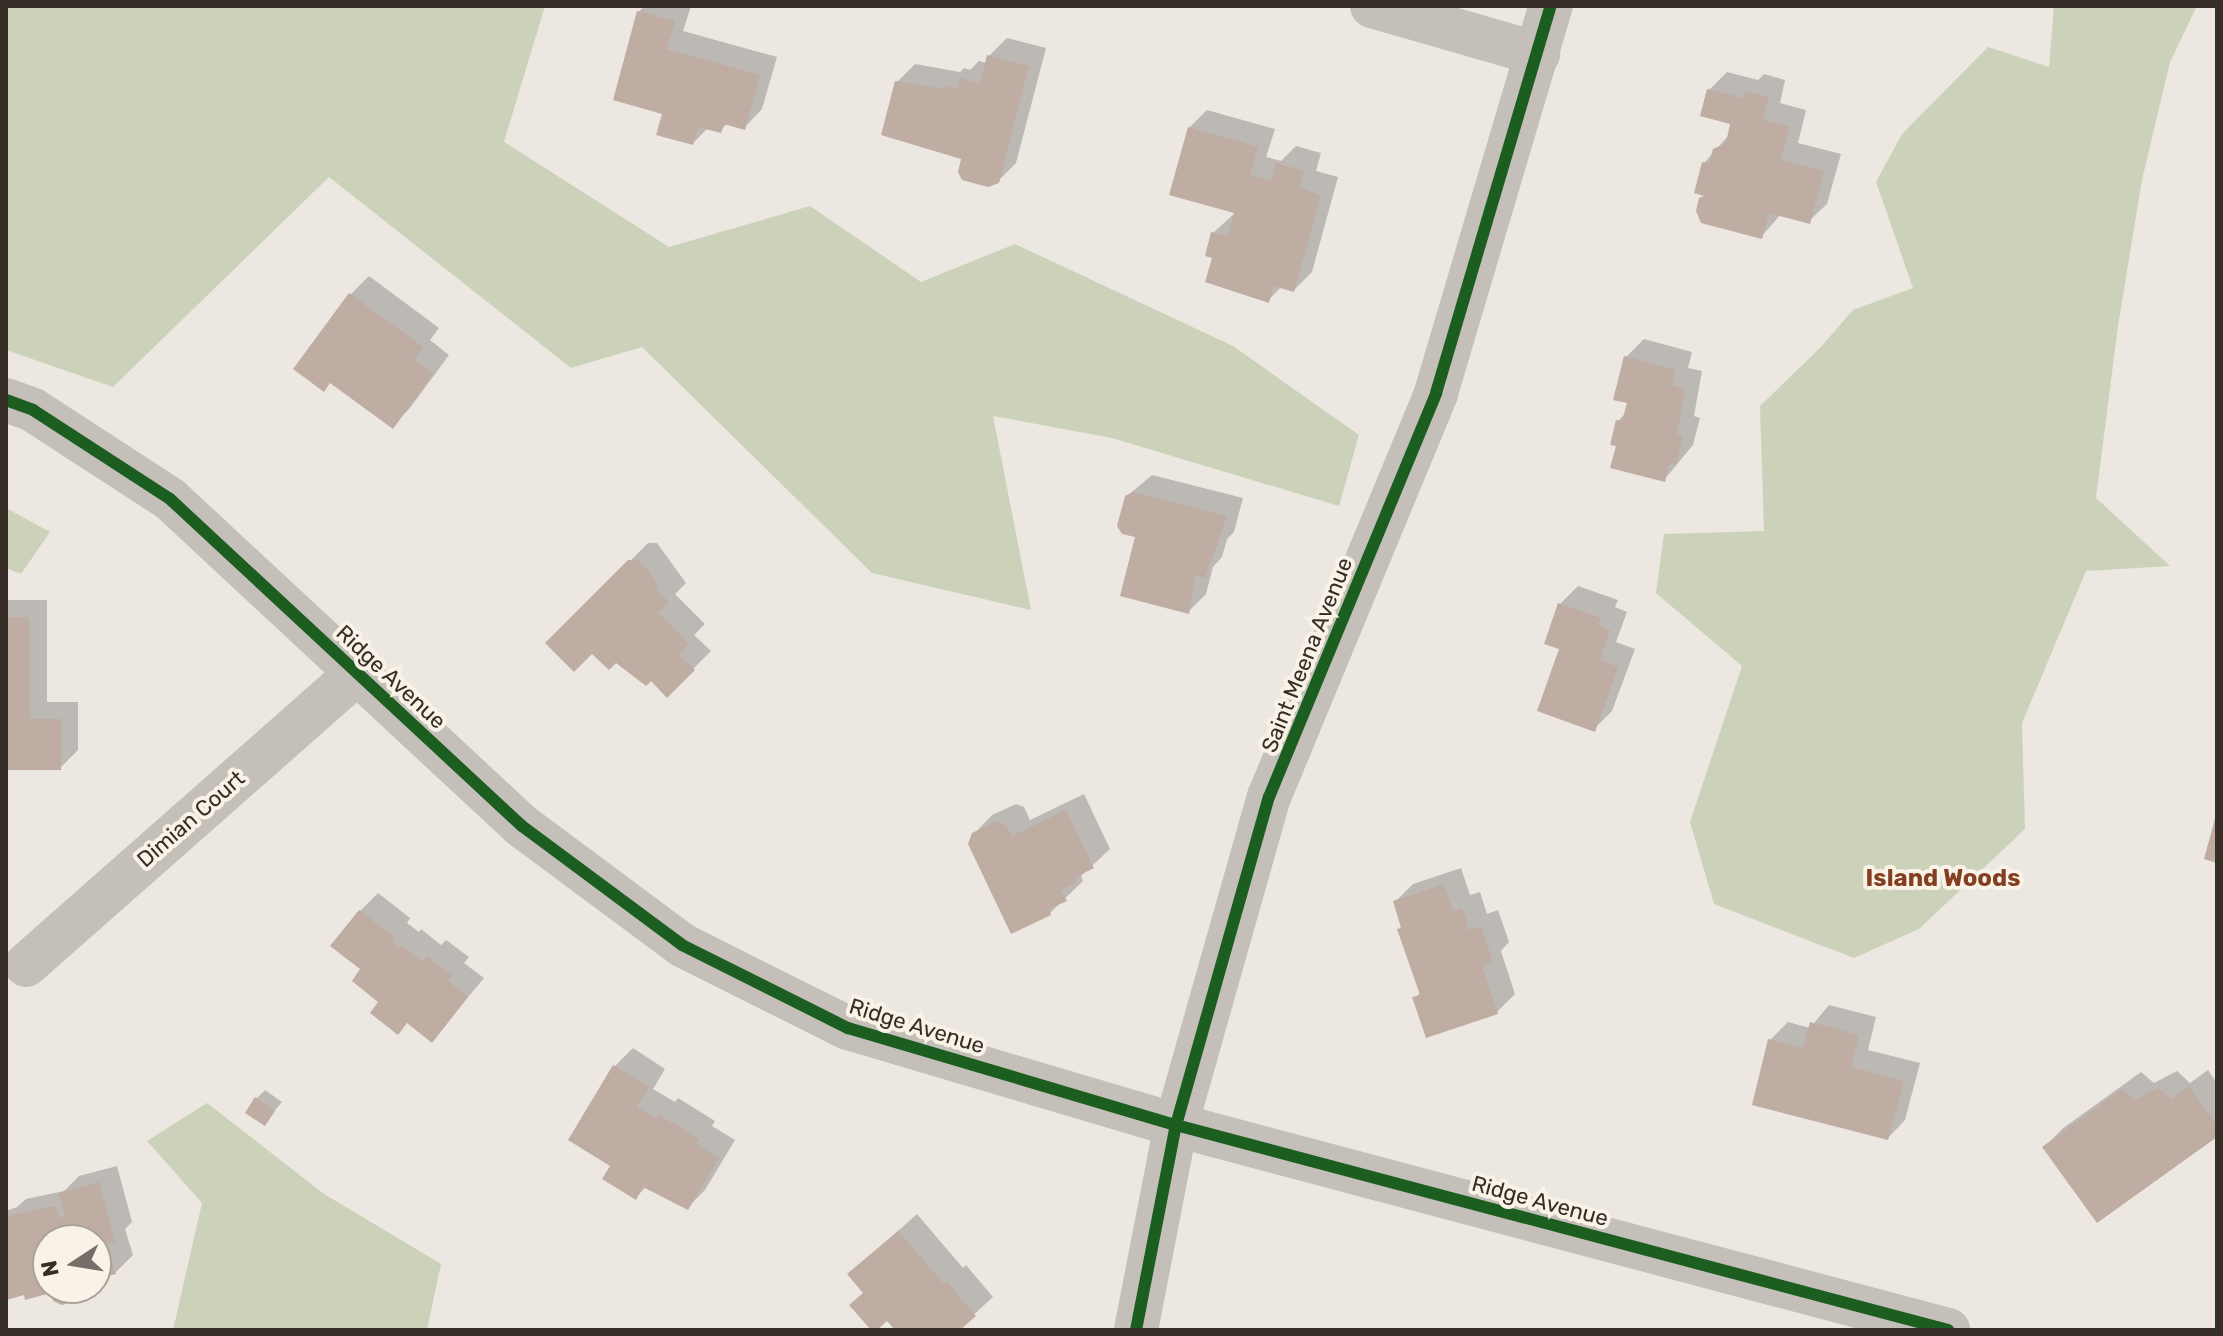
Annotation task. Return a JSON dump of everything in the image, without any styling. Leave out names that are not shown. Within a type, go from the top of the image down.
[{"type":"street","points":[[1372,6],[1538,54]]},
{"type":"street","name":"Saint Meena Avenue","points":[[1136,1330],[1176,1125],[1269,797],[1436,393],[1551,6]]},
{"type":"street","name":"Ridge Avenue","points":[[6,400],[33,410],[170,499],[522,826],[682,945],[848,1028],[1176,1125],[1948,1330]]},
{"type":"street","name":"Dimian Court","points":[[26,965],[357,673]]},
{"type":"green space","points":[[6,6],[545,6],[504,142],[669,247],[810,206],[921,282],[1015,244],[1233,346],[1359,435],[1339,506],[1112,438],[993,416],[1031,610],[872,573],[642,347],[571,368],[329,177],[113,387],[6,350]]},
{"type":"green space","points":[[2054,6],[2197,6],[2170,62],[2142,180],[2118,326],[2096,498],[2170,566],[2086,571],[2022,723],[2025,829],[1919,929],[1854,958],[1714,904],[1690,822],[1742,666],[1656,593],[1664,534],[1764,531],[1760,406],[1820,348],[1853,310],[1913,288],[1876,182],[1902,134],[1988,47],[2049,67]]},
{"type":"green space","points":[[6,508],[50,532],[21,574],[6,568]]},
{"type":"green space","points":[[207,1103],[324,1194],[441,1264],[427,1330],[173,1330],[202,1203],[147,1141]]},
{"type":"building","points":[[637,11],[675,21],[667,49],[760,75],[745,130],[724,124],[721,133],[698,127],[693,145],[656,135],[662,114],[613,100]]},
{"type":"building","points":[[987,55],[1029,66],[999,183],[988,187],[962,180],[958,172],[961,159],[881,135],[895,81],[942,89],[944,85],[957,89],[960,78],[980,84]]},
{"type":"building","points":[[1707,89],[1743,98],[1745,91],[1769,97],[1763,120],[1789,127],[1781,160],[1824,171],[1810,224],[1769,213],[1762,239],[1701,223],[1696,211],[1699,198],[1704,196],[1694,193],[1702,162],[1709,164],[1713,149],[1726,143],[1730,124],[1700,116]]},
{"type":"building","points":[[1188,127],[1258,147],[1250,175],[1271,181],[1276,163],[1304,171],[1300,188],[1321,195],[1294,292],[1273,286],[1269,303],[1205,282],[1212,258],[1205,256],[1211,232],[1228,236],[1234,213],[1169,195]]},
{"type":"building","points":[[349,293],[423,347],[414,359],[433,374],[393,429],[330,383],[324,392],[293,369]]},
{"type":"building","points":[[1624,356],[1676,370],[1672,385],[1685,389],[1677,434],[1683,436],[1676,465],[1669,464],[1665,482],[1610,468],[1616,446],[1610,445],[1616,420],[1622,421],[1627,403],[1613,400]]},
{"type":"building","points":[[1133,492],[1227,516],[1205,578],[1195,575],[1189,614],[1120,596],[1135,537],[1122,534],[1117,526],[1125,496]]},
{"type":"building","points":[[628,560],[639,560],[656,581],[657,590],[669,602],[658,613],[689,643],[678,654],[695,670],[667,698],[651,681],[646,686],[616,663],[609,670],[592,654],[574,672],[545,643]]},
{"type":"building","points":[[1558,603],[1601,618],[1598,625],[1610,630],[1600,660],[1618,667],[1595,732],[1537,711],[1559,649],[1544,644]]},
{"type":"building","points":[[6,617],[29,617],[30,719],[61,719],[61,770],[6,770]]},
{"type":"building","points":[[1066,810],[1094,868],[1074,878],[1077,883],[1061,890],[1067,901],[1049,909],[1051,915],[1011,934],[968,844],[972,833],[997,821],[1006,825],[1012,836]]},
{"type":"building","points":[[2217,815],[2217,863],[2204,859]]},
{"type":"building","points":[[1444,884],[1453,911],[1462,908],[1469,930],[1481,926],[1493,962],[1482,966],[1498,1014],[1426,1038],[1412,997],[1420,995],[1397,929],[1401,928],[1393,901]]},
{"type":"building","points":[[359,910],[394,937],[391,941],[400,949],[402,946],[422,962],[427,956],[452,976],[448,981],[468,997],[432,1043],[407,1023],[398,1035],[370,1013],[378,1002],[352,981],[360,969],[330,946]]},
{"type":"building","points":[[1810,1022],[1859,1035],[1851,1067],[1904,1081],[1888,1140],[1752,1105],[1768,1039],[1803,1048]]},
{"type":"building","points":[[613,1065],[649,1087],[637,1107],[657,1119],[659,1115],[699,1139],[696,1144],[719,1158],[688,1210],[643,1187],[636,1200],[602,1179],[610,1166],[568,1140]]},
{"type":"building","points":[[2189,1086],[2217,1125],[2217,1137],[2097,1223],[2042,1147],[2122,1089],[2135,1100],[2158,1088],[2171,1099]]},
{"type":"building","points":[[255,1097],[275,1111],[265,1126],[245,1113]]},
{"type":"building","points":[[99,1182],[110,1224],[32,1224],[32,1298],[25,1300],[24,1295],[6,1300],[6,1216],[56,1206],[59,1218],[65,1216],[59,1193]]},
{"type":"building","points":[[898,1231],[976,1316],[960,1330],[895,1330],[887,1321],[877,1330],[871,1330],[849,1305],[863,1293],[847,1274]]},
{"type":"cycle path","points":[[1136,1330],[1176,1125],[1269,797],[1436,393],[1551,6]]},
{"type":"cycle path","points":[[6,400],[33,410],[170,499],[522,826],[682,945],[848,1028],[1176,1125],[1948,1330]]},
{"type":"district","name":"Island Woods","points":[[1943,879]]}]
